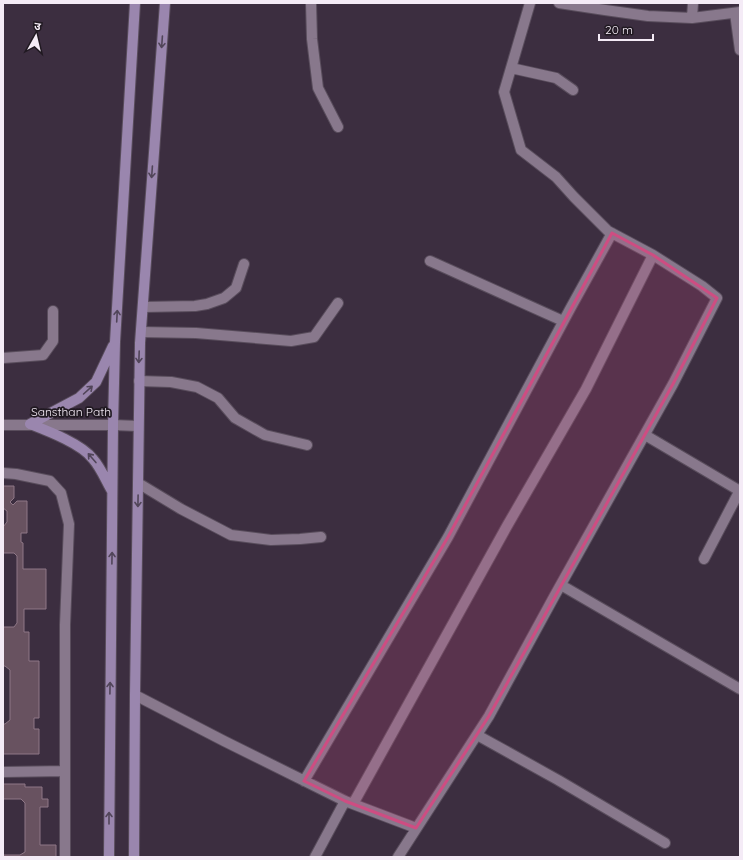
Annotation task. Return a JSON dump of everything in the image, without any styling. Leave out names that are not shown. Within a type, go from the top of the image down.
[{"type":"main road","points":[[109,857],[112,491],[115,342],[135,3]]},
{"type":"main road","points":[[134,857],[139,382],[142,308],[165,3]]},
{"type":"main road","points":[[30,424],[79,398],[96,382],[115,342]]},
{"type":"main road","points":[[30,424],[56,434],[80,448],[93,458],[112,491]]},
{"type":"street","points":[[310,3],[312,39],[318,88],[338,127]]},
{"type":"street","points":[[398,857],[489,716],[673,384],[717,298],[702,286],[653,255],[608,231],[574,197],[556,176],[521,150],[504,92],[530,3]]},
{"type":"street","points":[[559,3],[606,7],[648,16],[692,18],[738,13],[740,50]]},
{"type":"street","points":[[692,18],[693,3]]},
{"type":"street","points":[[511,68],[556,78],[573,90]]},
{"type":"street","points":[[304,781],[448,537],[612,233]]},
{"type":"street","points":[[315,857],[349,802],[586,390],[653,255]]},
{"type":"street","points":[[430,261],[563,322]]},
{"type":"street","points":[[142,308],[195,306],[207,304],[224,298],[236,288],[244,264]]},
{"type":"street","points":[[141,332],[196,333],[291,341],[314,337],[338,302]]},
{"type":"street","points":[[3,358],[44,355],[53,341],[53,311]]},
{"type":"street","points":[[139,382],[171,382],[197,387],[218,398],[235,418],[265,435],[307,445]]},
{"type":"street","name":"Sansthan Path","points":[[3,425],[113,424],[138,426]]},
{"type":"street","points":[[645,435],[740,490],[704,559]]},
{"type":"street","points":[[3,473],[50,481],[61,493],[69,524],[65,625],[65,856]]},
{"type":"street","points":[[138,482],[181,509],[231,535],[271,540],[321,537]]},
{"type":"street","points":[[561,585],[740,689]]},
{"type":"street","points":[[135,695],[304,781],[349,802],[416,828]]},
{"type":"street","points":[[477,735],[558,780],[665,843]]},
{"type":"street","points":[[3,772],[65,771]]},
{"type":"highlighted area","points":[[612,233],[653,255],[717,298],[673,384],[489,716],[416,828],[345,801],[304,781],[448,537]]},
{"type":"building","points":[[3,486],[14,486],[14,498],[10,502],[13,505],[17,501],[27,501],[27,533],[21,533],[21,542],[23,543],[23,569],[46,569],[46,609],[24,609],[24,632],[29,632],[29,661],[39,661],[39,718],[34,718],[34,729],[39,729],[39,754],[3,754],[3,724],[10,720],[10,670],[3,666],[3,627],[14,627],[17,623],[17,556],[14,553],[3,553],[3,527],[7,522],[7,511],[3,508]]},
{"type":"building","points":[[3,784],[25,784],[25,787],[42,787],[42,799],[48,799],[48,807],[40,807],[40,845],[56,845],[56,857],[3,857],[3,855],[20,855],[25,852],[25,803],[21,799],[3,799]]}]
